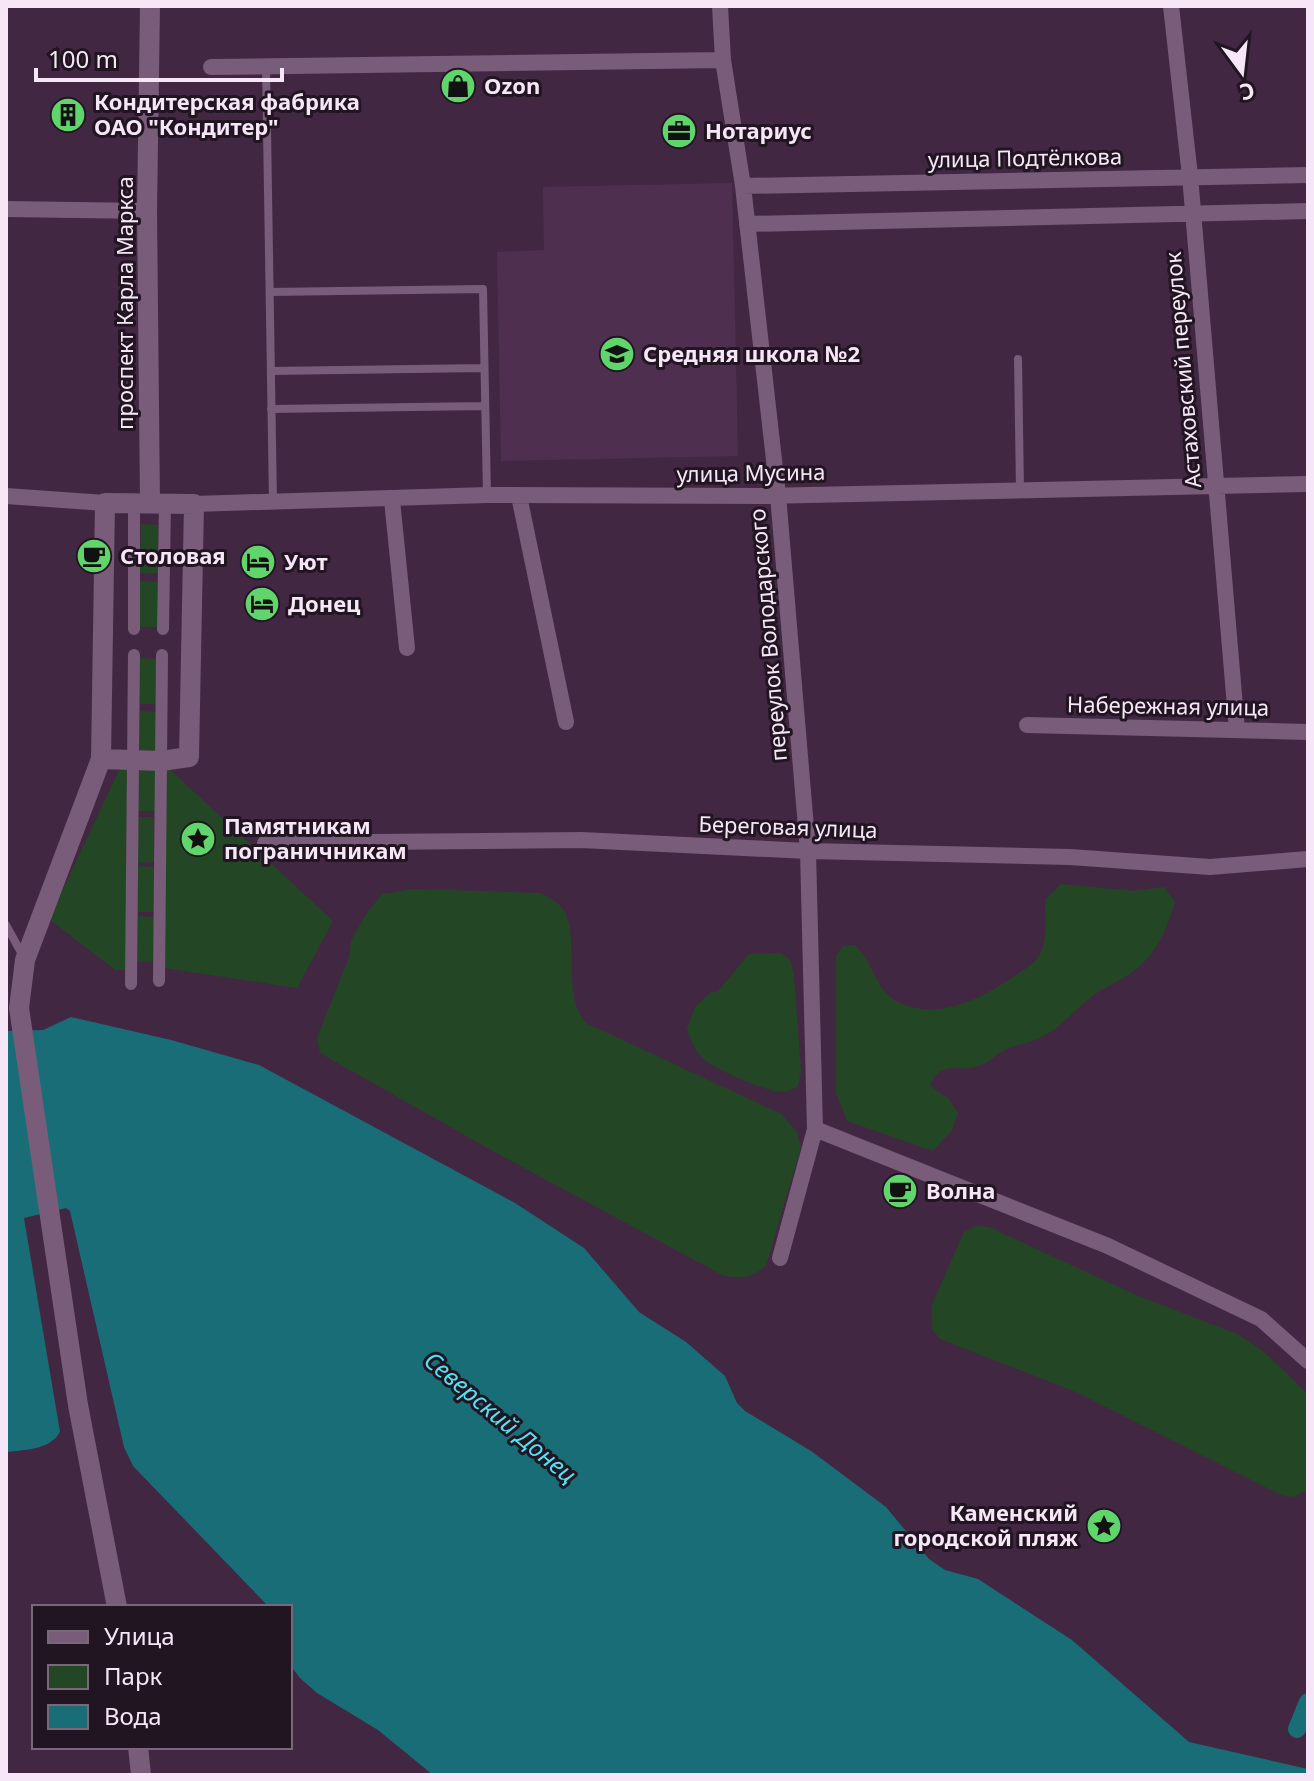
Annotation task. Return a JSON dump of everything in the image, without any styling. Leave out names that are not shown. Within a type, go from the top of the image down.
[{"type":"street","name":"проспект Карла Маркса","points":[[150,6],[147,211],[150,503],[163,629]]},
{"type":"street","name":"переулок Володарского","points":[[720,6],[723,60],[743,186],[778,495],[808,851],[815,1129],[780,1258]]},
{"type":"street","name":"Астаховский переулок","points":[[1171,6],[1190,176],[1237,730]]},
{"type":"street","points":[[211,67],[723,60]]},
{"type":"street","name":"улица Подтёлкова","points":[[743,186],[1308,175]]},
{"type":"street","points":[[6,209],[147,211]]},
{"type":"street","points":[[747,224],[1308,211]]},
{"type":"street","name":"улица Мусина","points":[[194,504],[487,495],[778,495],[1308,484]]},
{"type":"street","points":[[6,496],[105,503],[194,504],[189,757],[161,761],[101,759]]},
{"type":"street","points":[[519,496],[566,722]]},
{"type":"street","points":[[392,500],[407,648]]},
{"type":"street","points":[[105,503],[101,759],[25,960],[19,1008],[78,1405],[117,1605]]},
{"type":"street","name":"проспект Карла Маркса","points":[[134,629],[150,503]]},
{"type":"street","points":[[131,984],[134,655]]},
{"type":"street","points":[[159,981],[162,655]]},
{"type":"street","name":"Набережная улица","points":[[1027,725],[1308,732]]},
{"type":"street","name":"Береговая улица","points":[[265,843],[581,840],[808,851],[1070,857],[1210,867],[1308,859]]},
{"type":"street","points":[[815,1129],[1108,1246],[1261,1319],[1308,1361]]},
{"type":"street","points":[[138,1749],[141,1775]]},
{"type":"lane","points":[[266,67],[273,503]]},
{"type":"lane","points":[[270,292],[483,289],[487,495]]},
{"type":"lane","points":[[1018,359],[1020,491]]},
{"type":"lane","points":[[271,371],[484,368]]},
{"type":"lane","points":[[271,409],[485,406]]},
{"type":"lane","points":[[6,925],[25,960]]},
{"type":"shaded area","name":"Средняя школа №2","points":[[732,183],[738,456],[501,461],[497,252],[544,250],[543,187]]},
{"type":"green space","points":[[141,524],[158,525],[158,573],[140,573]]},
{"type":"green space","points":[[140,581],[157,582],[157,627],[140,627]]},
{"type":"green space","points":[[140,658],[157,659],[157,704],[140,704]]},
{"type":"green space","points":[[140,711],[157,712],[156,757],[140,757]]},
{"type":"green space","points":[[123,762],[131,762],[129,970],[115,970],[49,919]]},
{"type":"green space","points":[[163,763],[333,921],[297,988],[164,968]]},
{"type":"green space","points":[[138,765],[155,765],[155,811],[138,811]]},
{"type":"green space","points":[[138,817],[154,817],[154,862],[138,863]]},
{"type":"green space","points":[[138,866],[154,867],[154,912],[137,912]]},
{"type":"green space","points":[[1061,884],[1134,891],[1164,887],[1175,902],[1160,941],[1145,961],[1094,995],[1052,1031],[1004,1050],[981,1065],[946,1069],[935,1077],[930,1086],[948,1098],[958,1113],[952,1130],[933,1151],[847,1121],[836,1093],[836,955],[844,946],[855,945],[885,992],[900,1003],[930,1009],[960,1004],[989,992],[1036,960],[1045,940],[1045,900]]},
{"type":"green space","points":[[413,889],[541,893],[551,899],[565,914],[570,927],[573,993],[586,1023],[781,1114],[797,1132],[801,1147],[766,1266],[745,1276],[722,1275],[320,1053],[317,1038],[349,957],[351,941],[366,914],[382,894]]},
{"type":"green space","points":[[138,916],[154,917],[154,962],[137,962]]},
{"type":"green space","points":[[781,953],[791,961],[794,976],[801,1071],[798,1086],[781,1092],[728,1074],[711,1064],[696,1050],[687,1028],[695,1007],[710,993],[718,991],[749,954]]},
{"type":"green space","points":[[976,1226],[989,1227],[1136,1295],[1237,1334],[1263,1351],[1308,1394],[1308,1490],[1293,1497],[1281,1495],[1076,1392],[940,1339],[932,1329],[931,1307],[964,1232]]},
{"type":"water","name":"Северский Донец","points":[[71,1017],[171,1040],[259,1065],[515,1203],[584,1248],[639,1312],[686,1342],[725,1376],[737,1403],[745,1411],[811,1451],[886,1507],[929,1559],[945,1570],[978,1579],[1072,1640],[1189,1742],[1308,1769],[1308,1775],[433,1775],[378,1730],[317,1693],[300,1678],[292,1668],[292,1605],[267,1605],[133,1466],[124,1447],[70,1211],[66,1208],[24,1218],[60,1432],[43,1446],[6,1452],[6,1031],[43,1030]]},
{"type":"waterway","points":[[1297,1729],[1308,1702]]},
{"type":"place","name":"Ozon","points":[[458,86]]},
{"type":"place","name":"Кондитерская фабрика ОАО \"Кондитер\"","points":[[68,115]]},
{"type":"place","name":"Нотариус","points":[[679,131]]},
{"type":"place","name":"Средняя школа №2","points":[[617,354]]},
{"type":"place","name":"Столовая","points":[[94,556]]},
{"type":"place","name":"Уют","points":[[258,562]]},
{"type":"place","name":"Донец","points":[[262,604]]},
{"type":"place","name":"Памятникам пограничникам","points":[[198,839]]},
{"type":"place","name":"Волна","points":[[900,1191]]},
{"type":"place","name":"Каменский городской пляж","points":[[1104,1526]]}]
